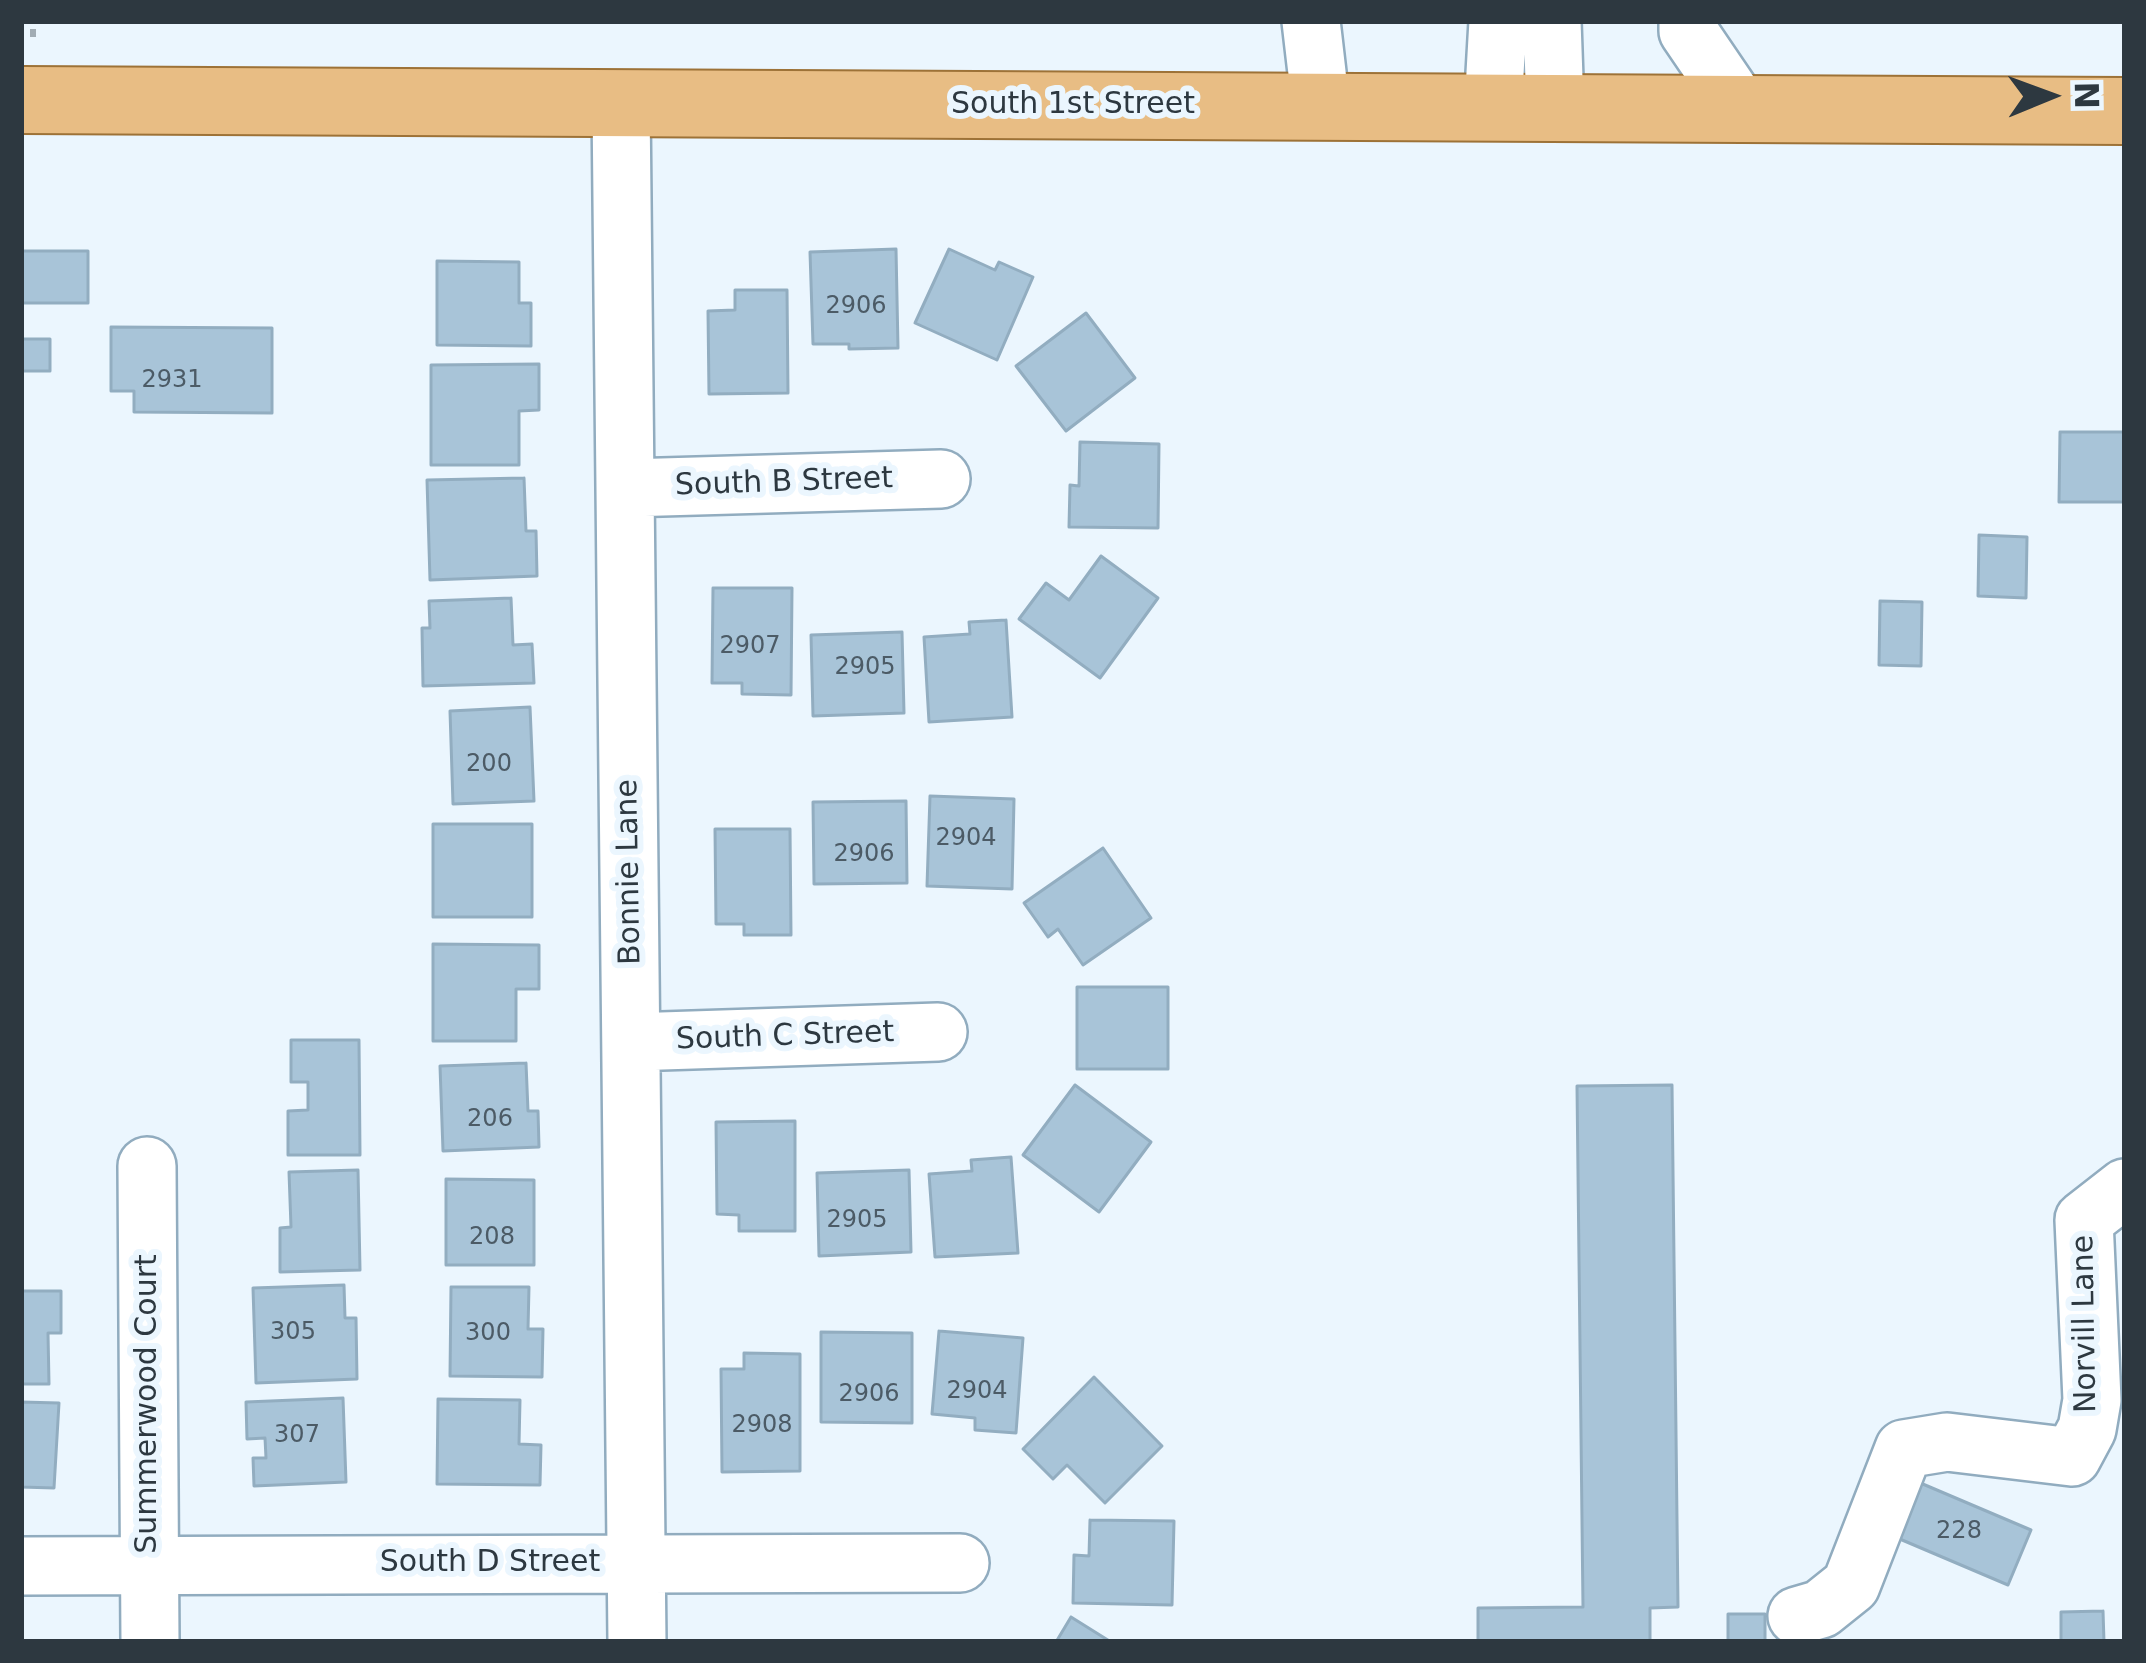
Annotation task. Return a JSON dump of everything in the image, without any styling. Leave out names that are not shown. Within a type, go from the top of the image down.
[{"type":"main road","name":"South 1st Street","points":[[21,100],[2125,111]]},
{"type":"street","points":[[1311,21],[1321,107]]},
{"type":"street","points":[[1498,21],[1524,108]]},
{"type":"street","points":[[1524,108],[1552,21]]},
{"type":"street","points":[[1688,21],[1688,31],[1741,109]]},
{"type":"street","name":"Bonnie Lane","points":[[621,103],[637,1642]]},
{"type":"street","name":"South B Street","points":[[627,488],[941,479]]},
{"type":"street","name":"South C Street","points":[[632,1042],[938,1033]]},
{"type":"street","name":"Summerwood Court","points":[[148,1166],[150,1642]]},
{"type":"street","name":"Norvill Lane","points":[[1797,1616],[1821,1609],[1851,1585],[1904,1449],[1947,1442],[2072,1457],[2087,1429],[2092,1400],[2084,1220],[2125,1188]]},
{"type":"street","name":"South D Street","points":[[21,1566],[960,1563]]},
{"type":"building","points":[[896,249],[898,348],[813,344],[810,252]]},
{"type":"building","points":[[949,249],[995,270],[999,262],[1033,277],[997,360],[915,323]]},
{"type":"building","points":[[21,251],[88,251],[88,303],[21,303]]},
{"type":"building","points":[[437,261],[519,262],[519,303],[531,303],[531,346],[437,345]]},
{"type":"building","points":[[735,290],[787,290],[788,393],[709,394],[708,311],[735,310]]},
{"type":"building","points":[[1086,313],[1135,378],[1066,431],[1016,366]]},
{"type":"building","points":[[111,327],[272,328],[272,413],[134,412],[134,391],[111,391]]},
{"type":"building","points":[[21,339],[50,339],[50,371],[21,371]]},
{"type":"building","points":[[539,364],[539,410],[519,411],[519,465],[431,465],[431,365]]},
{"type":"building","points":[[2060,432],[2125,432],[2125,502],[2059,502]]},
{"type":"building","points":[[1080,442],[1159,444],[1158,528],[1069,527],[1070,485],[1079,486]]},
{"type":"building","points":[[524,478],[526,531],[536,531],[537,576],[430,580],[427,480]]},
{"type":"building","points":[[1979,535],[2027,537],[2026,598],[1978,596]]},
{"type":"building","points":[[1101,556],[1158,598],[1100,678],[1019,619],[1046,583],[1069,600]]},
{"type":"building","points":[[713,588],[792,588],[791,695],[742,694],[742,683],[712,683]]},
{"type":"building","points":[[511,598],[513,645],[532,644],[534,683],[423,686],[422,628],[430,628],[429,601]]},
{"type":"building","points":[[1880,601],[1922,602],[1921,666],[1879,665]]},
{"type":"building","points":[[1006,620],[1012,717],[929,722],[924,637],[970,634],[969,622]]},
{"type":"building","points":[[902,632],[904,713],[813,716],[811,635]]},
{"type":"building","points":[[530,707],[534,801],[453,804],[450,711]]},
{"type":"building","points":[[930,796],[1014,799],[1012,889],[927,886]]},
{"type":"building","points":[[906,801],[907,883],[814,884],[813,802]]},
{"type":"building","points":[[433,824],[532,824],[532,917],[433,917]]},
{"type":"building","points":[[715,829],[790,829],[791,935],[744,935],[744,924],[716,924]]},
{"type":"building","points":[[1103,848],[1151,918],[1083,965],[1058,929],[1048,937],[1024,903]]},
{"type":"building","points":[[433,944],[539,945],[539,989],[516,989],[516,1041],[433,1041]]},
{"type":"building","points":[[1077,987],[1168,987],[1168,1069],[1077,1069]]},
{"type":"building","points":[[291,1040],[359,1040],[360,1155],[288,1155],[288,1111],[308,1110],[308,1082],[291,1082]]},
{"type":"building","points":[[526,1063],[528,1111],[538,1111],[539,1147],[443,1151],[440,1066]]},
{"type":"building","points":[[1075,1085],[1151,1142],[1099,1212],[1023,1155]]},
{"type":"building","points":[[1672,1085],[1678,1607],[1650,1608],[1650,1642],[1478,1642],[1478,1608],[1583,1607],[1577,1086]]},
{"type":"building","points":[[795,1121],[795,1231],[739,1231],[739,1215],[717,1214],[716,1122]]},
{"type":"building","points":[[1011,1157],[1018,1253],[935,1257],[929,1174],[972,1171],[971,1160]]},
{"type":"building","points":[[358,1170],[360,1270],[280,1272],[280,1228],[291,1227],[289,1172]]},
{"type":"building","points":[[909,1170],[911,1252],[819,1256],[817,1173]]},
{"type":"building","points":[[446,1179],[534,1180],[534,1265],[446,1265]]},
{"type":"building","points":[[344,1285],[345,1318],[356,1318],[357,1379],[256,1383],[253,1288]]},
{"type":"building","points":[[451,1287],[529,1287],[528,1329],[543,1329],[542,1377],[450,1376]]},
{"type":"building","points":[[21,1291],[61,1291],[61,1333],[48,1333],[49,1384],[21,1384]]},
{"type":"building","points":[[939,1331],[1023,1338],[1016,1433],[975,1430],[975,1418],[932,1414]]},
{"type":"building","points":[[821,1332],[912,1333],[912,1423],[821,1422]]},
{"type":"building","points":[[744,1353],[800,1354],[800,1471],[722,1472],[721,1369],[744,1369]]},
{"type":"building","points":[[1094,1377],[1162,1446],[1105,1503],[1067,1465],[1053,1479],[1023,1449]]},
{"type":"building","points":[[343,1398],[346,1482],[254,1486],[253,1458],[266,1458],[265,1438],[247,1439],[246,1402]]},
{"type":"building","points":[[438,1399],[520,1400],[519,1444],[541,1445],[540,1485],[437,1484]]},
{"type":"building","points":[[21,1402],[59,1403],[54,1488],[21,1487]]},
{"type":"building","points":[[1911,1479],[2031,1530],[2008,1585],[1888,1534]]},
{"type":"building","points":[[1090,1520],[1174,1521],[1172,1605],[1073,1603],[1074,1555],[1089,1556]]},
{"type":"building","points":[[2103,1611],[2104,1642],[2061,1642],[2061,1612]]},
{"type":"building","points":[[1728,1614],[1765,1614],[1765,1642],[1728,1642]]},
{"type":"building","points":[[1071,1617],[1111,1642],[1056,1642]]}]
